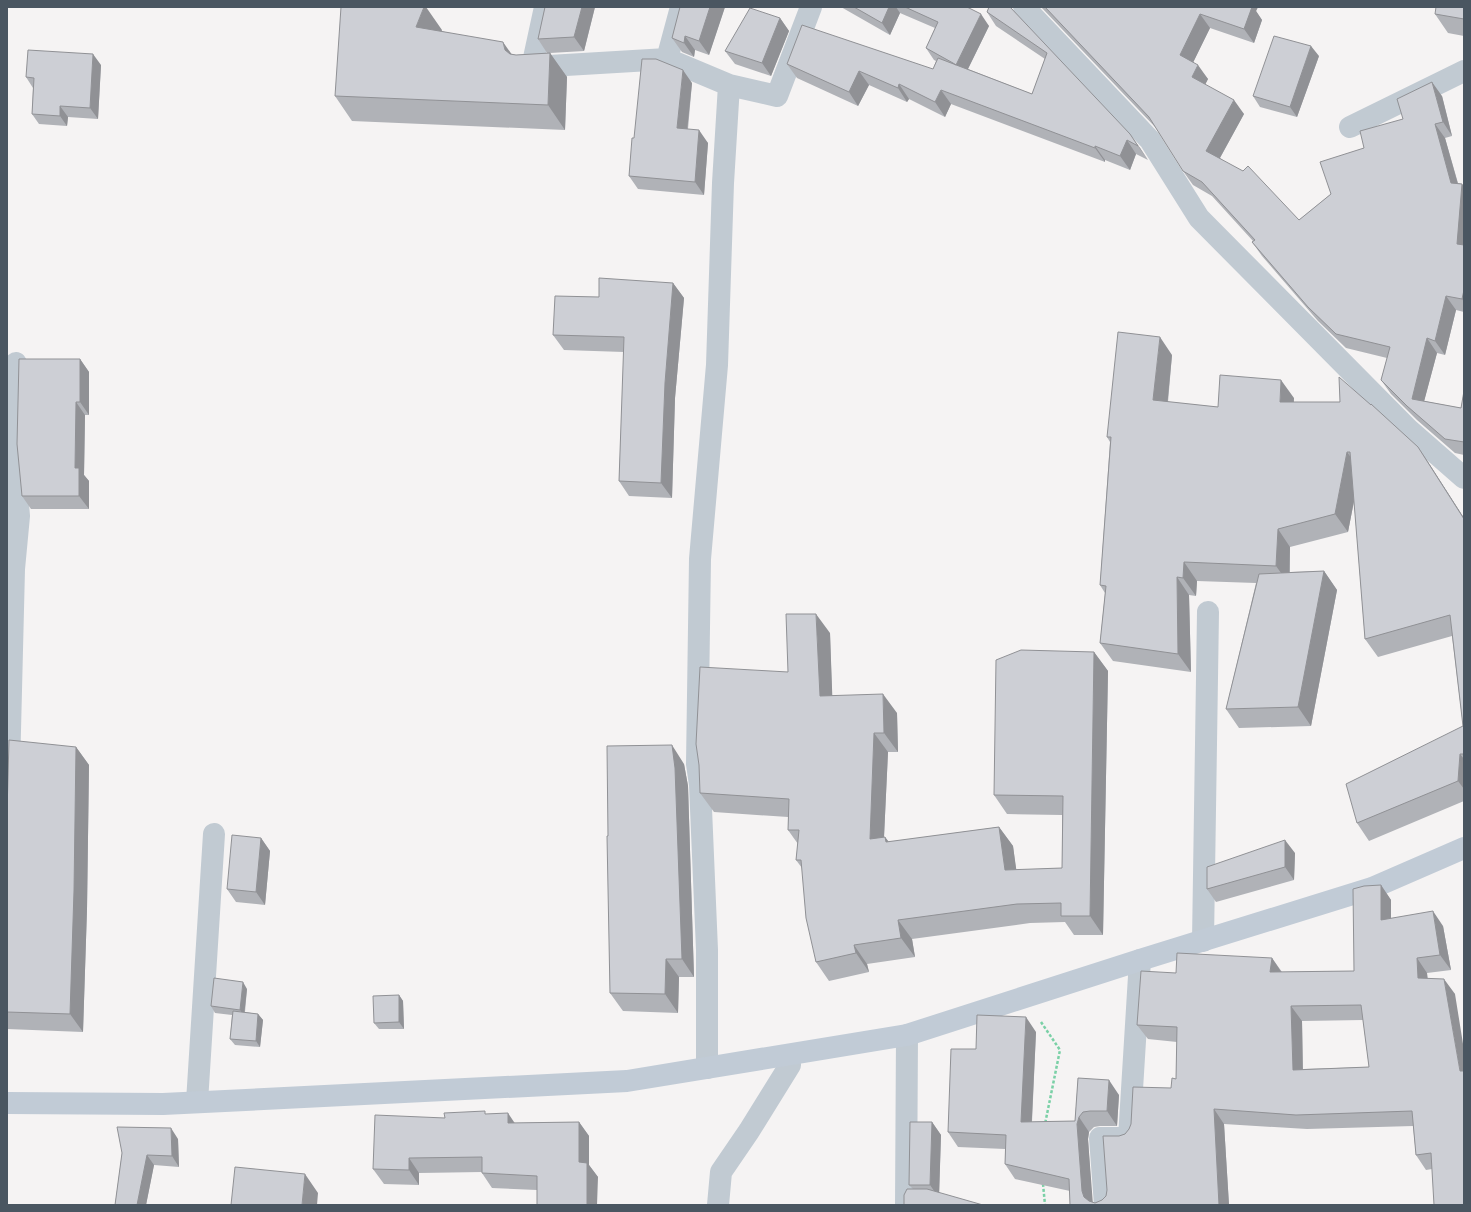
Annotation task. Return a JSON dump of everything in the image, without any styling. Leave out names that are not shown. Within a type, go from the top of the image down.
[{"type":"main road","points":[[7,1103],[163,1104],[627,1081],[907,1035],[1140,960],[1372,888],[1464,848]]},
{"type":"street","points":[[545,7],[532,67],[667,59],[728,85],[777,96],[811,7]]},
{"type":"street","points":[[667,59],[680,7]]},
{"type":"street","points":[[1024,7],[1150,140],[1199,218],[1408,429],[1464,478]]},
{"type":"street","points":[[1350,127],[1464,71]]},
{"type":"street","points":[[707,1068],[707,950],[700,785],[696,764],[700,559],[717,365],[728,85]]},
{"type":"street","points":[[9,787],[14,569],[19,516],[14,456],[16,363]]},
{"type":"street","points":[[1203,941],[1208,612]]},
{"type":"street","points":[[197,1102],[214,834]]},
{"type":"street","points":[[1105,1205],[1100,1138],[1129,1138],[1140,960]]},
{"type":"street","points":[[906,1205],[907,1035]]},
{"type":"street","points":[[718,1205],[721,1172],[790,1065]]},
{"type":"path","points":[[1025,997],[1060,1050],[1044,1128]]},
{"type":"path","points":[[1042,1182],[1045,1205]]},
{"type":"building","points":[[341,7],[424,7],[416,27],[503,42],[505,50],[510,54],[550,53],[548,105],[335,96]]},
{"type":"building","points":[[545,7],[582,7],[574,37],[538,39]]},
{"type":"building","points":[[680,7],[710,7],[699,41],[685,36],[684,43],[672,38]]},
{"type":"building","points":[[854,7],[889,7],[882,23]]},
{"type":"building","points":[[905,7],[967,7],[981,14],[956,65],[926,48],[938,22]]},
{"type":"building","points":[[989,7],[1010,7],[1130,134],[1138,146],[1127,140],[1120,156],[941,90],[935,102],[899,84],[898,88],[859,71],[849,92],[787,64],[802,25],[933,69],[938,58],[1032,94],[1047,53],[987,12]]},
{"type":"building","points":[[1045,7],[1252,7],[1244,29],[1200,14],[1180,55],[1198,65],[1192,77],[1234,100],[1206,151],[1243,171],[1248,166],[1299,220],[1331,194],[1320,162],[1364,148],[1360,131],[1403,119],[1397,99],[1432,82],[1443,122],[1435,124],[1451,183],[1462,184],[1457,244],[1464,245],[1464,290],[1462,299],[1446,296],[1435,341],[1427,338],[1412,399],[1461,408],[1464,391],[1464,442],[1445,439],[1407,406],[1381,380],[1390,347],[1336,334],[1308,307],[1252,242],[1255,240],[1202,182],[1183,171],[1149,117]]},
{"type":"building","points":[[1436,7],[1464,7],[1464,19],[1435,14]]},
{"type":"building","points":[[750,8],[780,18],[762,63],[725,51]]},
{"type":"building","points":[[1274,36],[1311,46],[1290,107],[1253,96]]},
{"type":"building","points":[[28,50],[93,54],[90,108],[60,106],[60,116],[32,114],[34,78],[26,77]]},
{"type":"building","points":[[642,59],[656,59],[683,70],[677,128],[699,130],[695,182],[629,176],[632,138],[634,138]]},
{"type":"building","points":[[599,278],[673,283],[665,383],[661,483],[619,481],[624,337],[553,335],[555,296],[599,297]]},
{"type":"building","points":[[1118,332],[1160,337],[1153,400],[1218,407],[1220,375],[1281,380],[1280,402],[1340,402],[1339,377],[1418,447],[1464,519],[1464,754],[1460,754],[1458,781],[1357,823],[1346,784],[1463,726],[1450,615],[1365,639],[1350,452],[1347,452],[1335,514],[1278,529],[1276,566],[1184,562],[1183,578],[1177,577],[1178,654],[1100,643],[1106,586],[1100,585],[1111,437],[1107,437]]},
{"type":"building","points":[[19,359],[80,359],[80,402],[76,402],[75,468],[79,468],[79,496],[22,496],[17,444]]},
{"type":"building","points":[[1324,571],[1298,707],[1226,709],[1259,574]]},
{"type":"building","points":[[786,614],[816,614],[820,696],[883,694],[884,733],[874,733],[870,839],[885,837],[886,842],[999,827],[1005,870],[1062,868],[1063,796],[994,795],[996,660],[1021,650],[1094,652],[1090,916],[1061,916],[1061,903],[1017,904],[898,920],[901,938],[854,945],[856,953],[816,962],[806,918],[801,860],[796,860],[799,830],[788,830],[789,799],[700,793],[699,765],[696,744],[700,667],[788,672]]},
{"type":"building","points":[[9,740],[76,747],[74,891],[70,1014],[7,1012],[7,813]]},
{"type":"building","points":[[672,745],[675,768],[682,959],[666,959],[665,994],[610,993],[607,746]]},
{"type":"building","points":[[232,835],[261,838],[256,892],[227,889]]},
{"type":"building","points":[[1285,840],[1285,867],[1207,889],[1207,867]]},
{"type":"building","points":[[1381,885],[1381,920],[1433,911],[1440,955],[1417,958],[1418,978],[1444,979],[1460,1071],[1464,1071],[1464,1205],[1434,1205],[1431,1153],[1416,1155],[1412,1111],[1296,1115],[1214,1109],[1219,1205],[1070,1205],[1069,1179],[1005,1164],[1006,1135],[948,1132],[951,1049],[976,1049],[977,1015],[1026,1017],[1021,1122],[1075,1121],[1078,1078],[1109,1080],[1107,1111],[1083,1112],[1079,1117],[1077,1124],[1082,1191],[1084,1197],[1089,1201],[1095,1203],[1102,1200],[1106,1196],[1107,1190],[1103,1136],[1119,1136],[1125,1134],[1129,1129],[1131,1124],[1133,1087],[1171,1088],[1172,1078],[1176,1079],[1177,1027],[1137,1025],[1141,971],[1176,973],[1177,953],[1272,958],[1270,972],[1354,971],[1353,889],[1364,886]],"holes":[[[1361,1005],[1369,1067],[1293,1070],[1291,1006]]]},
{"type":"building","points":[[214,978],[243,982],[240,1010],[211,1006]]},
{"type":"building","points":[[399,995],[399,1022],[374,1023],[373,996]]},
{"type":"building","points":[[233,1011],[258,1014],[256,1041],[230,1039]]},
{"type":"building","points":[[485,1111],[485,1114],[508,1113],[508,1123],[579,1122],[579,1162],[587,1163],[587,1205],[537,1205],[537,1176],[482,1173],[482,1157],[409,1158],[409,1170],[373,1169],[375,1115],[445,1118],[444,1113]]},
{"type":"building","points":[[910,1122],[932,1122],[930,1185],[909,1185]]},
{"type":"building","points":[[117,1127],[171,1128],[172,1156],[147,1155],[137,1205],[115,1205],[122,1153]]},
{"type":"building","points":[[235,1167],[305,1174],[302,1205],[231,1205]]},
{"type":"building","points":[[907,1189],[927,1189],[983,1205],[904,1205],[904,1195]]}]
